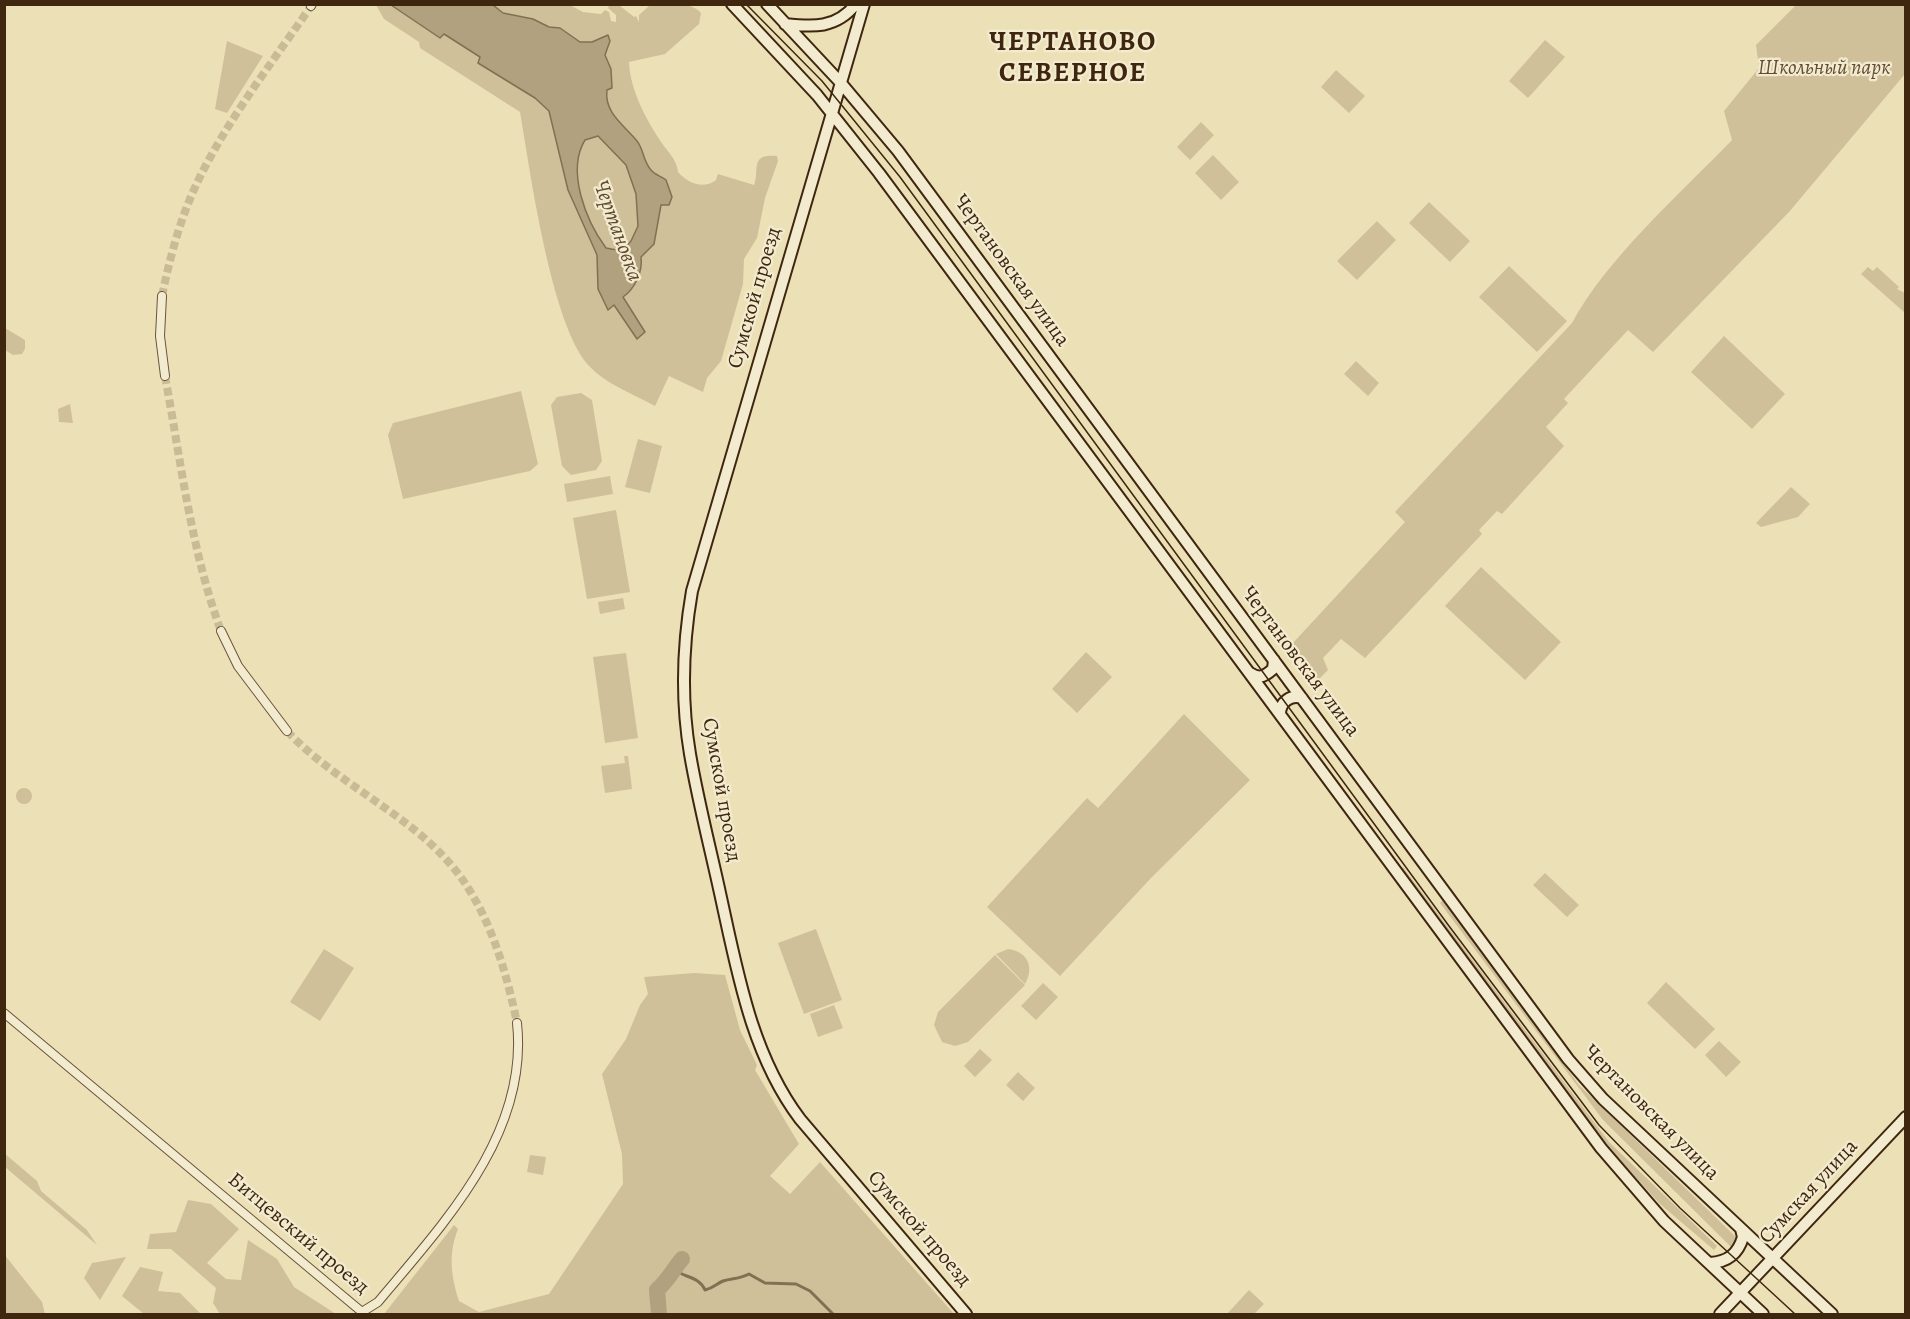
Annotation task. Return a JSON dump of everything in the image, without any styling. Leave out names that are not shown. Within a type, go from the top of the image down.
[{"type":"main road","points":[[732,4],[831,112],[1601,1148],[1664,1221],[1763,1314]]},
{"type":"main road","name":"Чертановская улица","points":[[767,4],[840,82],[898,151],[1568,1059],[1603,1099],[1832,1314]]},
{"type":"main road","points":[[785,24],[828,25],[839,20],[856,4]]},
{"type":"main road","name":"Сумской проезд","points":[[864,4],[692,591],[684,647],[688,739],[740,983],[756,1036],[781,1093],[800,1119],[966,1314]]},
{"type":"main road","points":[[1249,672],[1255,676],[1265,676],[1273,669],[1274,660]]},
{"type":"main road","points":[[1280,714],[1282,706],[1288,699],[1295,696],[1302,698]]},
{"type":"main road","name":"Сумская улица","points":[[1741,1293],[1905,1117]]},
{"type":"main road","points":[[1710,1263],[1726,1261],[1735,1253],[1743,1237],[1741,1229]]},
{"type":"main road","points":[[1720,1314],[1741,1293]]},
{"type":"street","points":[[162,296],[160,330],[165,376]]},
{"type":"street","points":[[221,632],[238,666],[287,730]]},
{"type":"street","name":"Битцевский проезд","points":[[4,1013],[362,1312],[378,1302],[451,1214],[474,1181],[500,1126],[517,1078],[519,1055],[517,1023]]},
{"type":"green space","points":[[376,5],[570,5],[583,12],[601,14],[605,10],[609,12],[611,21],[616,22],[616,15],[608,8],[609,5],[619,5],[634,17],[636,16],[639,22],[639,15],[650,5],[691,6],[701,13],[699,24],[665,54],[629,62],[632,83],[645,114],[674,160],[678,172],[696,184],[711,183],[716,180],[718,174],[754,185],[757,164],[762,157],[777,156],[778,161],[765,198],[757,238],[744,259],[743,284],[721,361],[707,378],[703,392],[669,376],[655,406],[612,383],[589,366],[576,346],[553,283],[536,207],[520,112],[420,48],[419,42],[384,19]]},
{"type":"green space","name":"Школьный парк","points":[[1796,5],[1905,5],[1905,74],[1789,212],[1653,352],[1628,330],[1564,399],[1568,403],[1546,427],[1564,446],[1502,514],[1497,511],[1479,530],[1482,534],[1365,658],[1341,639],[1323,658],[1328,670],[1317,681],[1292,644],[1405,522],[1395,512],[1572,323],[1604,275],[1624,251],[1732,140],[1724,111],[1759,68],[1756,45]]},
{"type":"green space","points":[[1545,40],[1565,57],[1528,98],[1509,81]]},
{"type":"green space","points":[[227,41],[263,56],[227,113],[215,109]]},
{"type":"green space","points":[[1336,70],[1365,96],[1349,113],[1321,87]]},
{"type":"green space","points":[[1201,122],[1214,135],[1190,160],[1177,147]]},
{"type":"green space","points":[[1213,155],[1239,182],[1221,200],[1195,173]]},
{"type":"green space","points":[[1429,202],[1470,241],[1450,262],[1409,223]]},
{"type":"green space","points":[[1377,221],[1396,240],[1357,280],[1337,261]]},
{"type":"green space","points":[[1509,266],[1567,321],[1537,352],[1479,297]]},
{"type":"green space","points":[[1868,267],[1873,271],[1877,267],[1899,287],[1897,289],[1905,293],[1905,313],[1861,274]]},
{"type":"green space","points":[[5,328],[25,340],[25,349],[22,354],[13,355],[5,350]]},
{"type":"green space","points":[[1724,336],[1785,394],[1752,429],[1691,372]]},
{"type":"green space","points":[[1356,361],[1379,383],[1368,396],[1344,374]]},
{"type":"green space","points":[[521,391],[538,464],[530,471],[403,499],[388,435],[393,423]]},
{"type":"green space","points":[[581,393],[592,400],[602,461],[596,470],[571,475],[562,466],[551,405],[557,397]]},
{"type":"green space","points":[[70,404],[73,423],[59,422],[58,409]]},
{"type":"green space","points":[[638,439],[662,446],[650,493],[625,487]]},
{"type":"green space","points":[[610,476],[613,494],[567,502],[564,484]]},
{"type":"green space","points":[[1791,487],[1810,504],[1798,517],[1761,527],[1756,523]]},
{"type":"green space","points":[[616,510],[630,592],[587,599],[573,518]]},
{"type":"green space","points":[[1481,567],[1561,642],[1525,680],[1445,606]]},
{"type":"green space","points":[[623,598],[625,609],[600,614],[598,602]]},
{"type":"green space","points":[[1086,652],[1112,677],[1077,713],[1052,689]]},
{"type":"green space","points":[[626,653],[638,738],[605,743],[593,657]]},
{"type":"green space","points":[[1184,714],[1250,780],[1151,878],[1060,976],[987,907],[1087,798],[1098,808]]},
{"type":"green space","points":[[624,756],[628,756],[632,789],[605,793],[601,766],[625,763]]},
{"type":"green space","points":[[24,788],[30,790],[32,796],[30,802],[24,804],[18,802],[16,796],[18,790]]},
{"type":"green space","points":[[1403,867],[1609,1142],[1717,1246],[1714,1250],[1660,1204],[1606,1145],[1401,869]]},
{"type":"green space","points":[[1545,873],[1579,905],[1567,917],[1533,885]]},
{"type":"green space","points":[[1443,900],[1579,1085],[1740,1241],[1733,1249],[1603,1120],[1440,903]]},
{"type":"green space","points":[[816,929],[842,1000],[804,1014],[778,943]]},
{"type":"green space","points":[[324,949],[354,968],[320,1021],[290,1002]]},
{"type":"green space","points":[[1008,949],[1020,953],[1027,961],[1029,972],[1025,984],[996,954]]},
{"type":"green space","points":[[995,955],[1025,985],[968,1042],[955,1046],[942,1042],[934,1025],[938,1012]]},
{"type":"green space","points":[[694,973],[725,975],[740,1030],[757,1065],[755,1070],[799,1144],[770,1176],[790,1194],[820,1162],[954,1314],[384,1314],[454,1225],[458,1229],[453,1247],[452,1265],[459,1301],[479,1312],[549,1294],[623,1184],[622,1154],[602,1074],[626,1039],[640,1005],[648,994],[644,977]]},
{"type":"green space","points":[[1666,982],[1715,1029],[1695,1049],[1647,1003]]},
{"type":"green space","points":[[1043,983],[1058,997],[1036,1020],[1021,1006]]},
{"type":"green space","points":[[834,1005],[843,1028],[818,1037],[810,1014]]},
{"type":"green space","points":[[1719,1041],[1741,1062],[1726,1077],[1705,1055]]},
{"type":"green space","points":[[980,1049],[992,1060],[975,1077],[964,1066]]},
{"type":"green space","points":[[1018,1072],[1035,1088],[1023,1101],[1006,1085]]},
{"type":"green space","points":[[4,1153],[37,1181],[41,1191],[87,1230],[97,1245],[5,1167]]},
{"type":"green space","points":[[530,1155],[546,1157],[543,1175],[527,1172]]},
{"type":"green space","points":[[188,1200],[211,1204],[239,1229],[207,1263],[226,1279],[241,1280],[248,1240],[277,1259],[294,1287],[336,1314],[220,1314],[213,1303],[216,1288],[171,1249],[147,1249],[150,1234],[176,1232]]},
{"type":"green space","points":[[4,1254],[42,1302],[45,1314],[5,1314]]},
{"type":"green space","points":[[126,1257],[100,1300],[84,1278],[92,1263]]},
{"type":"green space","points":[[140,1267],[163,1272],[158,1291],[180,1293],[201,1314],[144,1314],[122,1296]]},
{"type":"green space","points":[[1249,1290],[1264,1304],[1254,1314],[1227,1314]]},
{"type":"shaded area","points":[[391,5],[493,5],[503,13],[533,19],[549,27],[560,28],[580,42],[592,42],[608,35],[610,41],[605,55],[611,69],[612,88],[607,90],[609,105],[616,118],[639,144],[651,170],[666,180],[672,197],[669,205],[661,205],[654,244],[641,257],[641,268],[637,279],[623,297],[645,332],[637,339],[614,305],[608,310],[598,289],[597,255],[568,190],[549,111],[535,98],[478,63],[480,57],[444,34],[440,38]],"holes":[[[598,136],[626,165],[636,194],[638,226],[631,241],[622,251],[606,248],[592,224],[581,196],[577,166],[585,140]]]},
{"type":"waterway","name":"Чертановка","points":[[659,1314],[657,1290],[682,1259]]},
{"type":"waterway","points":[[674,1269],[699,1282],[705,1290],[723,1281],[749,1274],[765,1283],[796,1284],[810,1291],[833,1314]]},
{"type":"tunnel","points":[[162,296],[172,253],[197,183],[222,137],[311,6]]},
{"type":"tunnel","points":[[165,376],[194,537],[221,631]]},
{"type":"tunnel","points":[[287,731],[325,765],[407,824],[444,857],[459,874],[492,935],[517,1023]]},
{"type":"tram line","points":[[746,4],[822,81],[900,177],[1449,926],[1599,1125],[1680,1208],[1795,1314]]},
{"type":"district","name":"ЧЕРТАНОВО СЕВЕРНОЕ","points":[[1073,58]]}]
